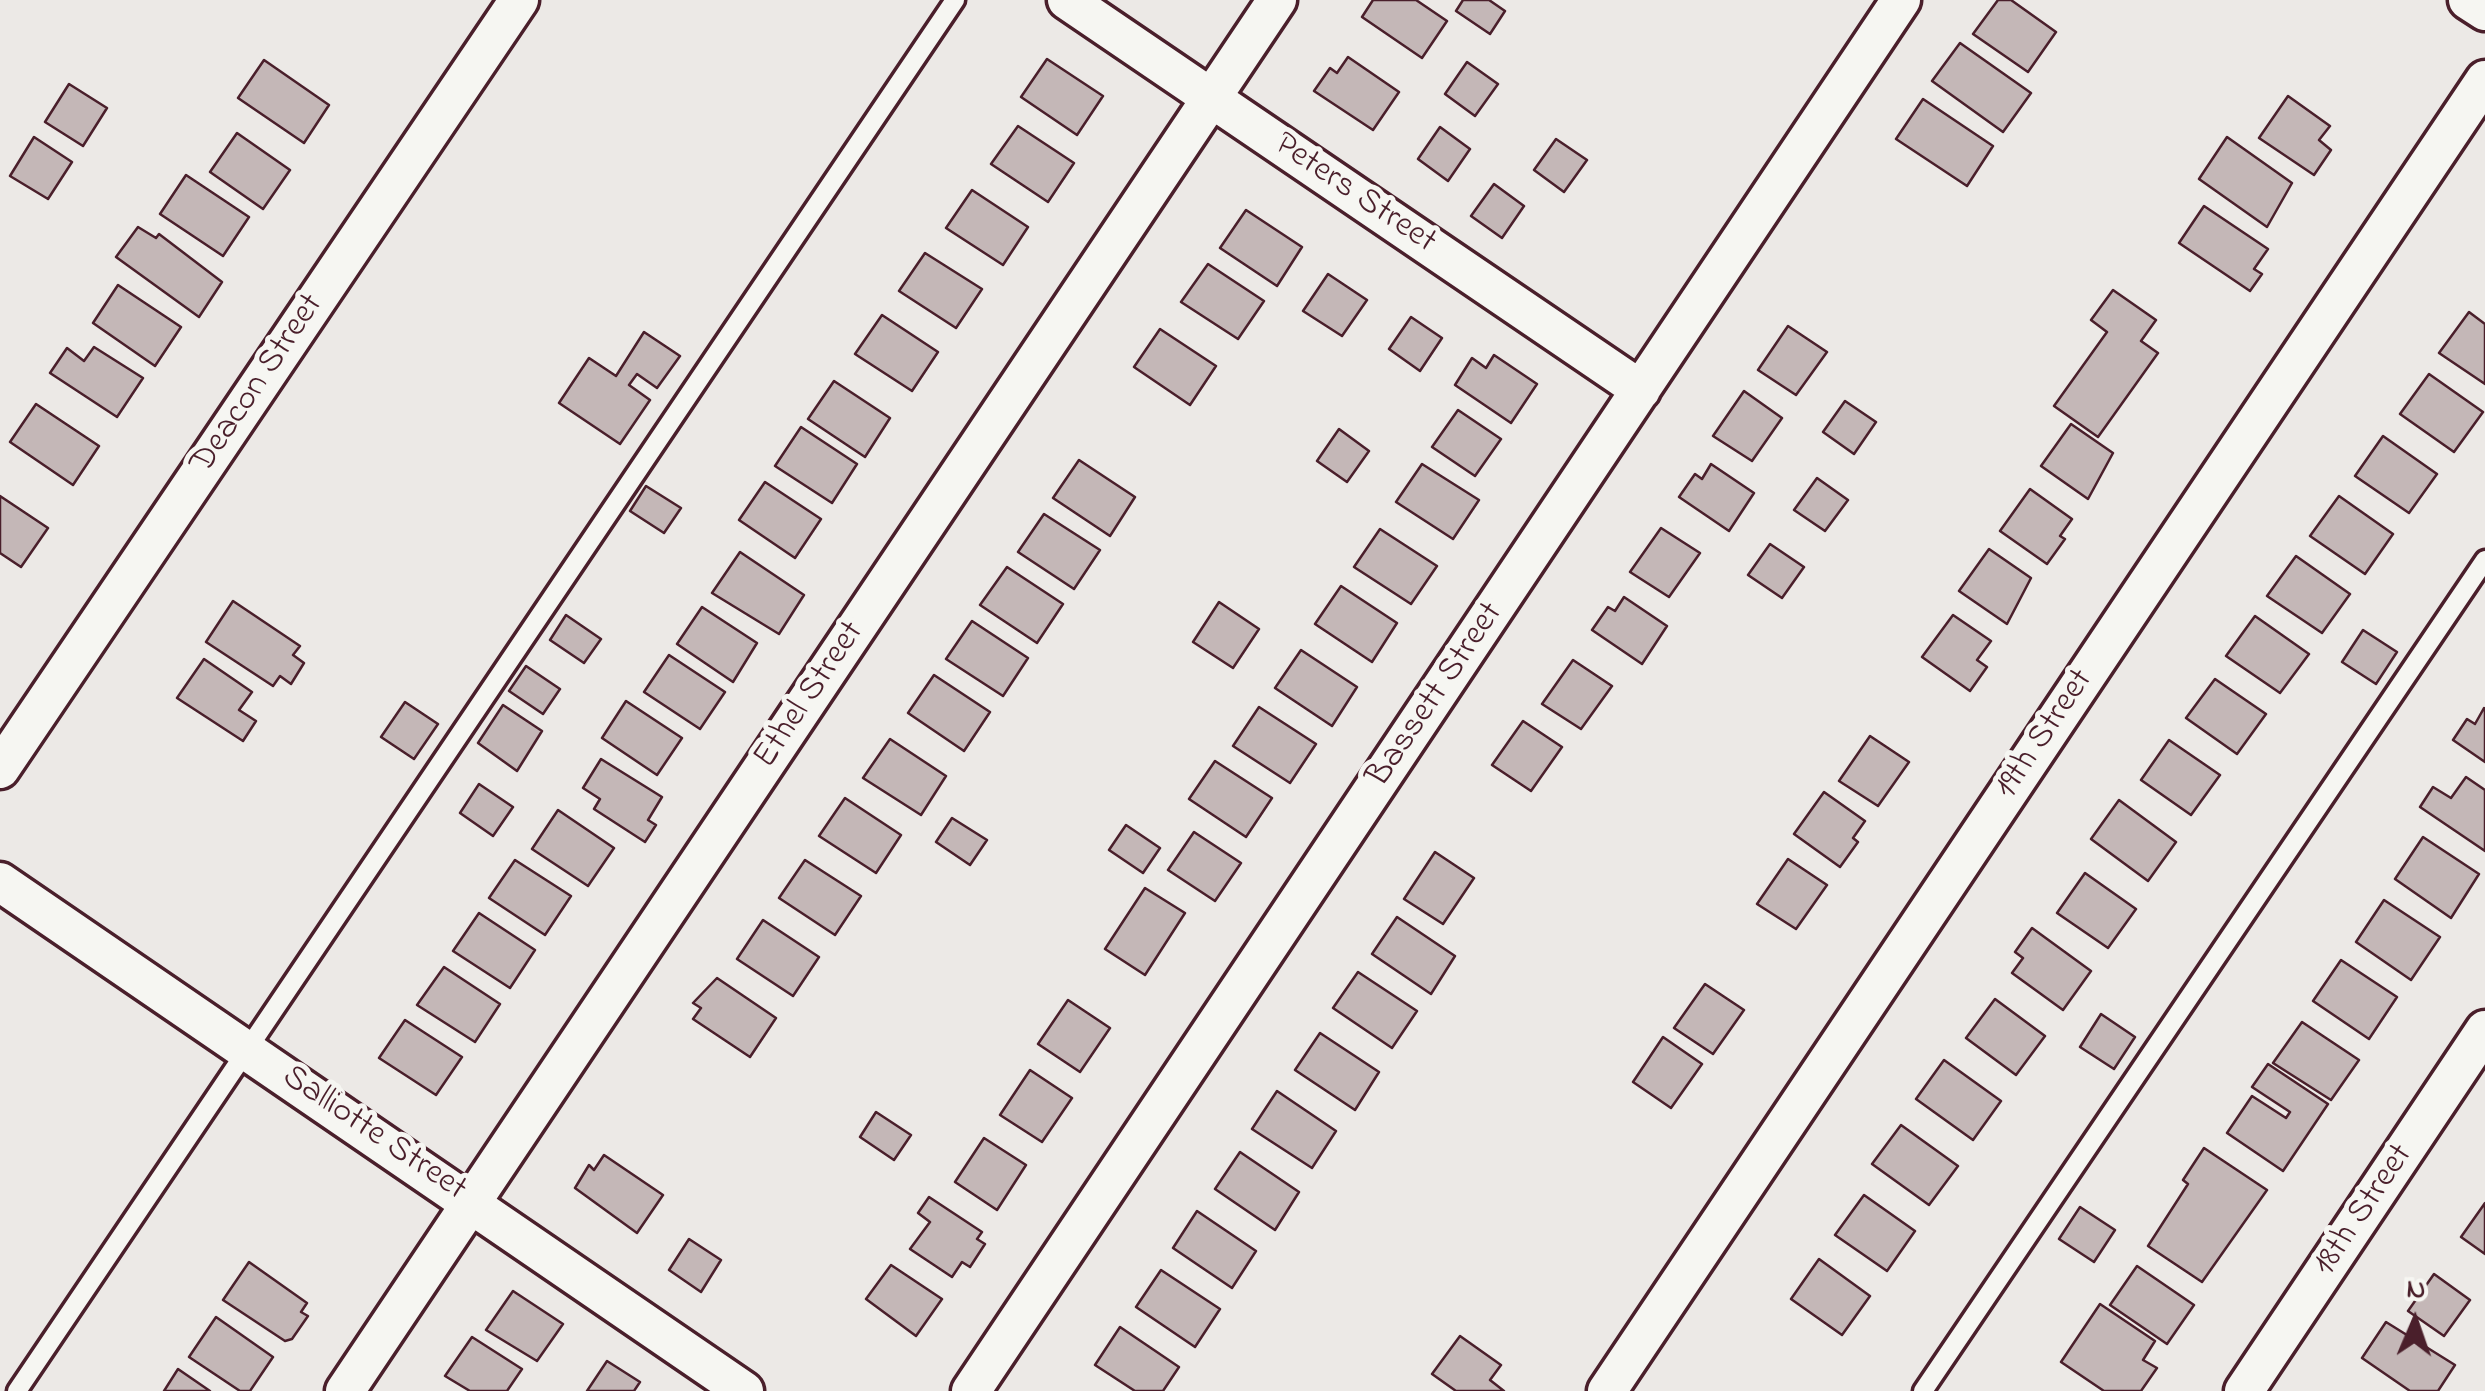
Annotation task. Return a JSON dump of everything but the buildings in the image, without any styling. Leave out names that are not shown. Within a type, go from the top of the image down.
[{"type":"street","name":"Deacon Street","points":[[0,769],[518,0]]},
{"type":"street","name":"Peters Street","points":[[1067,0],[1641,390]]},
{"type":"street","name":"Ethel Street","points":[[345,1391],[1277,0]]},
{"type":"street","name":"Bassett Street","points":[[971,1391],[1902,0]]},
{"type":"street","points":[[2468,0],[2485,12]]},
{"type":"street","name":"19th Street","points":[[1607,1391],[2485,80]]},
{"type":"street","name":"Salliotte Street","points":[[0,882],[744,1391]]},
{"type":"street","name":"18th Street","points":[[2244,1391],[2485,1030]]},
{"type":"lane","points":[[16,1391],[955,0]]},
{"type":"lane","points":[[1923,1391],[2485,560]]}]
